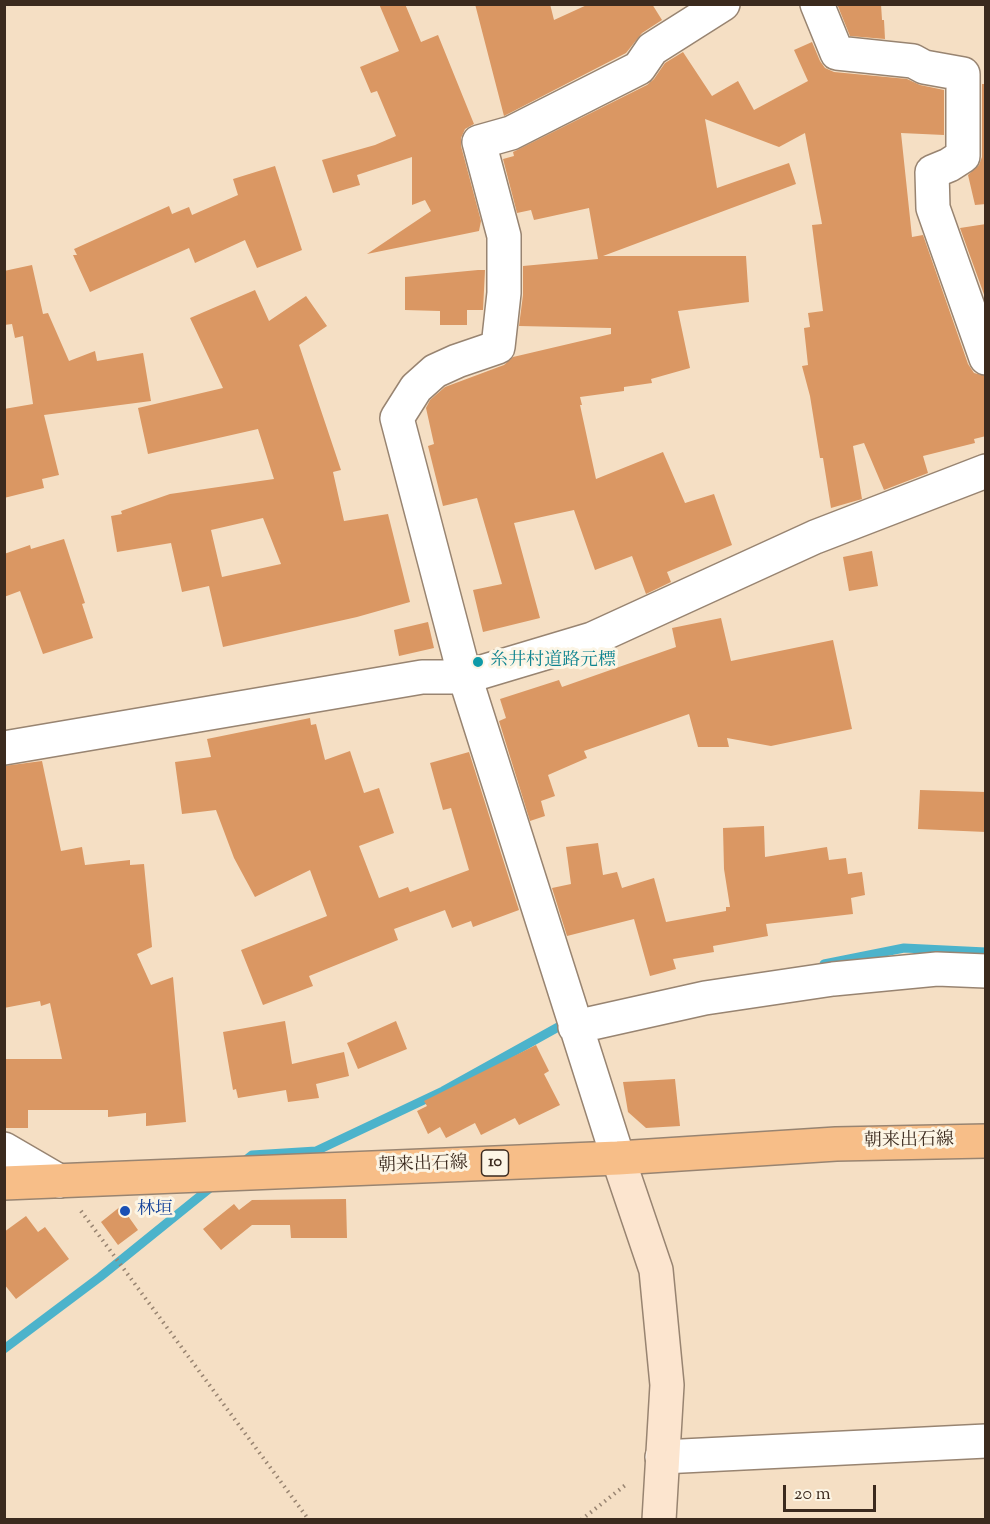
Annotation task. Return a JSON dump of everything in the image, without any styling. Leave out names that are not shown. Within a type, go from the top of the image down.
[{"type":"main road","name":"朝来出石線","points":[[4,1184],[618,1158],[836,1144],[986,1141]]},
{"type":"street","points":[[659,1520],[667,1385],[656,1270],[575,1027],[465,677],[397,418],[416,388],[435,371],[498,347],[504,293],[504,236],[479,142],[511,133],[639,68],[652,49],[723,4]]},
{"type":"street","points":[[818,4],[837,53],[913,61],[924,67],[963,74],[963,156],[932,172],[933,208],[986,358]]},
{"type":"street","points":[[4,748],[422,677],[465,677],[592,639],[815,537],[986,471]]},
{"type":"street","points":[[575,1027],[705,998],[833,979],[937,969],[986,971]]},
{"type":"street","points":[[4,1149],[59,1181]]},
{"type":"street","points":[[662,1457],[986,1441]]},
{"type":"path","points":[[59,1181],[309,1520]]},
{"type":"path","points":[[581,1520],[662,1457]]},
{"type":"building","points":[[379,4],[405,4],[421,42],[438,35],[474,124],[465,129],[461,138],[461,146],[481,221],[479,231],[367,254],[431,211],[425,200],[412,205],[412,157],[357,175],[360,185],[333,193],[322,160],[375,145],[396,136],[377,91],[371,93],[360,67],[399,51]]},
{"type":"building","points":[[475,4],[550,4],[554,20],[589,4],[652,4],[662,20],[642,33],[626,53],[504,116]]},
{"type":"building","points":[[837,4],[881,4],[885,39],[850,36]]},
{"type":"building","points":[[812,42],[825,68],[834,72],[907,79],[920,85],[944,90],[944,135],[901,133],[912,237],[923,235],[968,364],[974,373],[986,376],[986,436],[974,439],[975,443],[923,456],[928,473],[884,490],[864,443],[853,446],[862,499],[831,508],[823,458],[820,458],[810,396],[802,366],[808,365],[804,328],[810,327],[808,313],[823,311],[812,225],[822,224],[805,133],[779,147],[705,119],[717,188],[789,163],[796,184],[603,256],[746,256],[749,302],[678,311],[690,368],[651,379],[652,383],[624,387],[624,391],[580,397],[582,405],[580,405],[596,479],[663,452],[685,503],[714,494],[732,545],[667,572],[671,582],[646,594],[632,556],[595,570],[574,510],[514,523],[540,618],[483,632],[473,590],[502,584],[477,498],[443,506],[428,446],[434,444],[426,408],[430,400],[445,387],[504,365],[513,357],[611,334],[611,328],[519,326],[523,295],[523,266],[598,259],[589,208],[534,220],[531,210],[517,213],[503,159],[514,156],[513,152],[647,85],[665,63],[683,52],[712,96],[738,81],[754,110],[808,81],[794,50]]},
{"type":"building","points":[[982,84],[986,84],[986,204],[975,205],[968,175],[979,165],[982,157]]},
{"type":"building","points":[[275,166],[302,250],[257,268],[245,240],[195,263],[189,248],[90,292],[73,255],[77,255],[74,249],[169,206],[172,214],[189,207],[192,215],[238,195],[233,179]]},
{"type":"building","points":[[986,224],[986,300],[960,228]]},
{"type":"building","points":[[32,265],[43,314],[48,313],[69,361],[95,351],[97,361],[143,353],[151,401],[44,415],[59,475],[42,479],[44,488],[4,498],[4,409],[33,404],[23,336],[15,338],[12,324],[4,325],[4,271]]},
{"type":"building","points":[[485,270],[483,310],[467,310],[467,325],[440,325],[440,311],[405,310],[405,277]]},
{"type":"building","points":[[255,290],[269,321],[306,296],[327,326],[299,345],[341,470],[333,472],[344,521],[388,514],[410,602],[357,617],[223,647],[209,586],[182,592],[171,543],[117,552],[111,516],[122,514],[121,511],[170,494],[274,479],[258,429],[148,454],[138,408],[223,388],[190,318]],"holes":[[[263,518],[281,564],[222,577],[211,530]]]},
{"type":"building","points":[[64,539],[85,603],[82,604],[93,638],[43,654],[20,591],[4,597],[4,554],[30,545],[31,549]]},
{"type":"building","points":[[872,551],[878,586],[849,591],[843,557]]},
{"type":"building","points":[[721,618],[731,661],[833,640],[852,729],[771,746],[727,738],[729,747],[698,747],[689,714],[584,751],[587,758],[548,775],[555,796],[541,801],[545,816],[530,821],[499,721],[506,718],[500,699],[559,680],[562,687],[676,647],[672,628]]},
{"type":"building","points":[[428,622],[434,648],[399,656],[394,630]]},
{"type":"building","points":[[310,718],[311,725],[316,724],[325,760],[350,751],[364,793],[379,788],[394,833],[359,846],[379,898],[408,887],[410,892],[469,870],[451,808],[443,810],[430,763],[469,752],[519,910],[473,927],[471,921],[452,928],[445,910],[394,929],[398,940],[309,976],[313,986],[263,1005],[241,950],[327,916],[310,870],[255,897],[234,858],[216,810],[182,814],[175,762],[211,757],[207,739]]},
{"type":"building","points":[[42,761],[61,851],[82,847],[85,865],[130,860],[130,865],[144,864],[152,947],[137,954],[151,985],[173,977],[186,1122],[146,1126],[146,1113],[108,1117],[108,1110],[28,1110],[28,1128],[4,1128],[4,1059],[62,1059],[50,1003],[41,1006],[40,1001],[4,1008],[4,766]]},
{"type":"building","points":[[920,790],[986,792],[986,832],[918,829]]},
{"type":"building","points":[[764,826],[765,857],[827,847],[829,860],[846,858],[848,874],[862,872],[865,895],[851,898],[853,914],[766,924],[768,936],[713,946],[714,952],[673,959],[676,969],[650,976],[634,919],[567,936],[552,888],[571,884],[566,847],[598,843],[603,875],[617,872],[622,888],[654,878],[666,922],[726,911],[726,907],[730,907],[724,869],[723,828]]},
{"type":"building","points":[[285,1021],[292,1064],[344,1052],[349,1076],[316,1084],[319,1098],[288,1102],[286,1090],[238,1098],[236,1089],[233,1090],[223,1032]]},
{"type":"building","points":[[396,1021],[407,1049],[358,1069],[347,1043]]},
{"type":"building","points":[[536,1045],[549,1071],[544,1074],[560,1105],[519,1125],[515,1118],[481,1135],[475,1123],[446,1138],[440,1127],[428,1134],[417,1111],[427,1106],[424,1101]]},
{"type":"building","points":[[675,1079],[680,1126],[646,1128],[628,1112],[623,1082]]},
{"type":"building","points":[[346,1199],[347,1238],[291,1238],[290,1225],[252,1225],[221,1250],[203,1229],[234,1204],[239,1210],[252,1200]]},
{"type":"building","points":[[121,1206],[138,1230],[118,1245],[101,1222]]},
{"type":"building","points":[[26,1216],[38,1232],[45,1227],[69,1259],[16,1299],[4,1284],[4,1232]]},
{"type":"waterway","points":[[824,964],[904,948],[986,952]]},
{"type":"waterway","points":[[242,1163],[252,1155],[316,1151],[443,1091],[569,1021]]},
{"type":"waterway","points":[[4,1349],[100,1277],[215,1184]]},
{"type":"place","name":"糸井村道路元標","points":[[478,662]]},
{"type":"place","name":"林垣","points":[[125,1211]]}]
